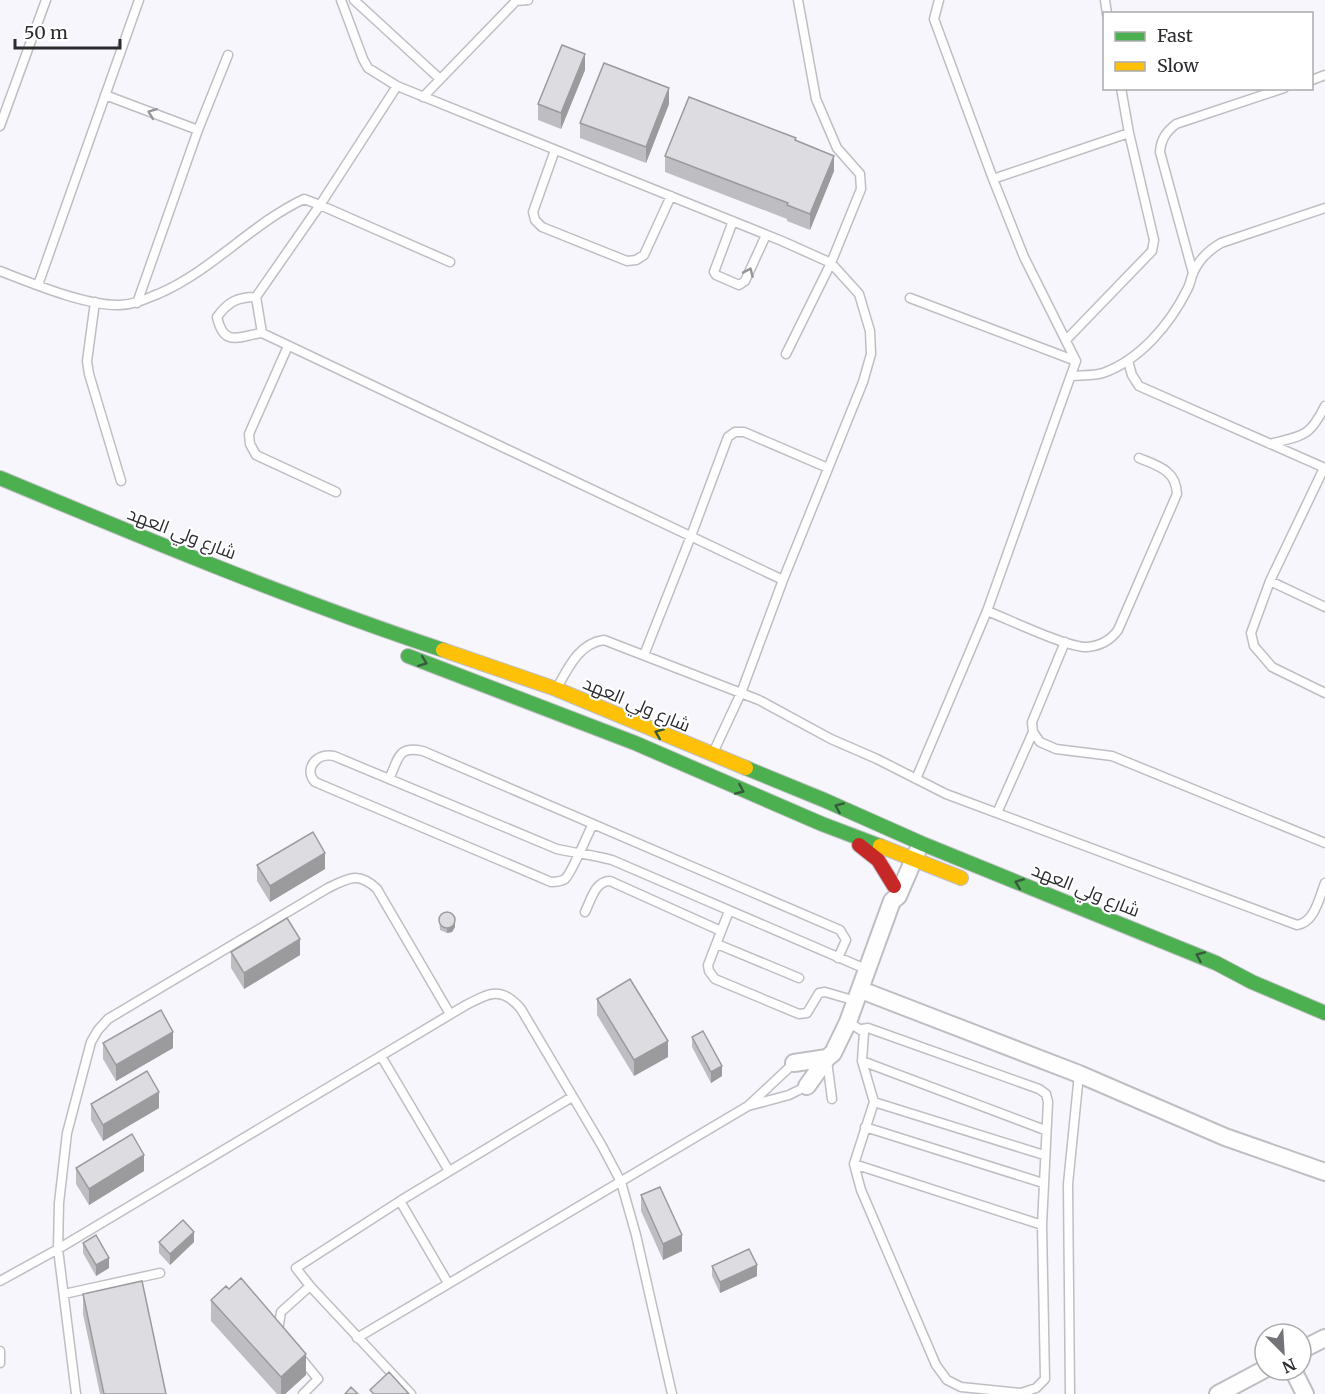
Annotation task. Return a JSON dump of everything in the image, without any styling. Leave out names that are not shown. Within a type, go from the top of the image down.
[{"type":"main road","name":"شارع ولي العهد","points":[[0,478],[141,537],[377,628],[556,688],[824,800],[915,850],[948,873],[970,881]]},
{"type":"main road","name":"شارع ولي العهد","points":[[0,487],[345,630]]},
{"type":"main road","name":"شارع ولي العهد","points":[[398,652],[635,743],[704,775],[842,832],[915,850],[1137,930],[1325,1013]]},
{"type":"main road","points":[[842,832],[878,860],[896,892],[923,875],[948,873]]},
{"type":"main road","name":"شارع ولي العهد","points":[[1114,936],[1210,973],[1252,982]]},
{"type":"street","points":[[807,1086],[855,1025],[858,995],[896,892],[915,850]]},
{"type":"street","points":[[858,995],[1078,1074],[1225,1137],[1325,1172]]},
{"type":"street","points":[[794,1064],[827,1058]]},
{"type":"street","points":[[1218,1394],[1253,1375]]},
{"type":"lane","points":[[0,126],[46,0]]},
{"type":"lane","points":[[38,285],[139,0]]},
{"type":"lane","points":[[341,0],[368,68],[397,86],[733,221],[831,263],[859,294],[869,324],[871,354],[863,382],[783,580],[741,693],[704,775]]},
{"type":"lane","points":[[344,9],[354,0],[440,79]]},
{"type":"lane","points":[[423,97],[516,0],[528,0]]},
{"type":"lane","points":[[786,354],[831,263],[861,189],[860,174],[837,148],[816,99],[798,0]]},
{"type":"lane","points":[[916,779],[987,611],[1076,361],[1024,257],[993,179],[934,19],[939,0]]},
{"type":"lane","points":[[136,303],[198,130],[228,55]]},
{"type":"lane","points":[[262,333],[256,297],[320,205],[397,86]]},
{"type":"lane","points":[[1066,340],[1152,251],[1154,240],[1121,90]]},
{"type":"lane","points":[[1193,273],[1160,152],[1163,137],[1176,124],[1278,90]]},
{"type":"lane","points":[[105,95],[198,130]]},
{"type":"lane","points":[[993,179],[1129,133]]},
{"type":"lane","points":[[555,150],[533,212],[535,220],[543,227],[627,261],[636,260],[644,255],[671,196]]},
{"type":"lane","points":[[0,271],[94,302],[118,305],[136,303],[174,287],[282,210],[304,200],[450,262]]},
{"type":"lane","points":[[1071,376],[1101,374],[1128,361],[1170,319],[1189,288],[1193,273],[1209,250],[1221,243],[1325,208]]},
{"type":"lane","points":[[733,221],[714,272],[716,275],[739,285],[745,281],[765,235]]},
{"type":"lane","points":[[256,297],[236,299],[226,305],[217,317],[220,330],[227,336],[239,339],[262,333],[783,580]]},
{"type":"lane","points":[[910,298],[1076,361]]},
{"type":"lane","points":[[94,302],[87,361],[121,482]]},
{"type":"lane","points":[[288,346],[249,434],[250,444],[256,455],[336,492]]},
{"type":"lane","points":[[1128,361],[1132,375],[1139,386],[1325,468],[1270,580],[1251,633],[1254,646],[1272,667],[1325,693]]},
{"type":"lane","points":[[1270,444],[1309,431],[1316,425],[1325,406]]},
{"type":"lane","points":[[644,655],[728,436],[735,432],[744,432],[828,468]]},
{"type":"lane","points":[[987,611],[1065,642],[1084,647],[1098,646],[1106,642],[1118,630],[1177,494],[1173,477],[1167,470],[1139,458]]},
{"type":"lane","points":[[1270,580],[1325,607]]},
{"type":"lane","points":[[556,688],[573,660],[593,642],[604,640],[759,700],[831,739],[946,794],[1297,925],[1304,924],[1310,919],[1325,883]]},
{"type":"lane","points":[[1065,642],[1032,722],[1033,732],[1040,742],[1056,749],[1112,756],[1325,843]]},
{"type":"lane","points":[[997,813],[1033,732]]},
{"type":"lane","points":[[389,779],[402,752],[407,749],[423,751],[840,930],[846,940],[838,958]]},
{"type":"lane","points":[[593,824],[578,853],[565,879],[551,882],[315,782],[311,778],[311,773],[315,761],[326,754],[557,849],[578,853],[612,860],[867,970]]},
{"type":"lane","points":[[76,1394],[58,1249],[59,1203],[64,1154],[75,1098],[91,1042],[108,1019],[350,877],[357,877],[377,889],[450,1014]]},
{"type":"lane","points":[[585,912],[598,885],[603,881],[610,881],[722,931]]},
{"type":"lane","points":[[729,911],[708,965],[716,980],[804,1014],[819,993],[858,995]]},
{"type":"lane","points":[[717,944],[800,978]]},
{"type":"lane","points":[[0,1281],[58,1249],[450,1014],[481,997],[497,993],[507,995],[521,1009],[621,1182],[643,1264],[672,1394]]},
{"type":"lane","points":[[855,1025],[1044,1092],[1048,1102],[1042,1225],[1046,1379],[1036,1388],[1022,1393],[961,1387],[947,1380],[936,1365],[861,1190],[854,1164],[874,1102],[862,1061],[864,1032],[855,1025]]},
{"type":"lane","points":[[381,1056],[449,1171]]},
{"type":"lane","points":[[827,1058],[832,1099]]},
{"type":"lane","points":[[862,1061],[1045,1130]]},
{"type":"lane","points":[[357,1338],[748,1106],[794,1064]]},
{"type":"lane","points":[[1070,1394],[1068,1184],[1078,1074]]},
{"type":"lane","points":[[748,1106],[789,1095],[807,1086]]},
{"type":"lane","points":[[411,1394],[357,1338],[296,1268],[399,1201],[572,1097]]},
{"type":"lane","points":[[874,1102],[1044,1155]]},
{"type":"lane","points":[[865,1127],[1043,1183]]},
{"type":"lane","points":[[854,1164],[1042,1225]]},
{"type":"lane","points":[[399,1201],[448,1283]]},
{"type":"lane","points":[[64,1294],[160,1273]]},
{"type":"lane","points":[[284,1338],[277,1330],[281,1312],[310,1286]]},
{"type":"lane","points":[[291,1346],[318,1379],[303,1394]]},
{"type":"lane","points":[[0,1351],[0,1363]]},
{"type":"building","points":[[562,45],[585,54],[561,113],[538,104]]},
{"type":"building","points":[[604,63],[669,88],[646,147],[580,123]]},
{"type":"building","points":[[689,97],[796,138],[795,140],[834,156],[810,214],[787,205],[788,203],[665,156]]},
{"type":"building","points":[[313,832],[325,853],[270,886],[257,865]]},
{"type":"building","points":[[447,912],[455,920],[447,928],[439,920]]},
{"type":"building","points":[[287,918],[300,939],[244,973],[231,952]]},
{"type":"building","points":[[630,979],[668,1041],[634,1060],[597,999]]},
{"type":"building","points":[[161,1010],[173,1032],[116,1065],[103,1043]]},
{"type":"building","points":[[703,1031],[722,1066],[711,1072],[692,1037]]},
{"type":"building","points":[[147,1071],[159,1092],[103,1125],[91,1104]]},
{"type":"building","points":[[132,1134],[144,1155],[89,1189],[76,1168]]},
{"type":"building","points":[[660,1187],[682,1235],[663,1244],[641,1195]]},
{"type":"building","points":[[183,1220],[194,1232],[170,1254],[159,1242]]},
{"type":"building","points":[[96,1235],[109,1258],[96,1265],[83,1243]]},
{"type":"building","points":[[749,1249],[757,1265],[720,1282],[712,1266]]},
{"type":"building","points":[[241,1278],[306,1354],[281,1377],[211,1300],[226,1286],[229,1289]]},
{"type":"building","points":[[142,1281],[166,1394],[104,1394],[83,1294]]},
{"type":"building","points":[[389,1372],[409,1394],[374,1394],[370,1390]]},
{"type":"building","points":[[351,1387],[358,1394],[345,1394]]},
{"type":"traffic: fast","points":[[0,478],[275,590],[443,650]]},
{"type":"traffic: fast","points":[[408,656],[635,743],[822,824],[880,846]]},
{"type":"traffic: fast","points":[[746,768],[923,844],[1216,963],[1252,982],[1325,1013]]},
{"type":"traffic: slow","points":[[443,650],[556,689],[746,768]]},
{"type":"traffic: slow","points":[[880,846],[961,878]]},
{"type":"traffic: jam","points":[[859,845],[878,860],[894,886]]}]
